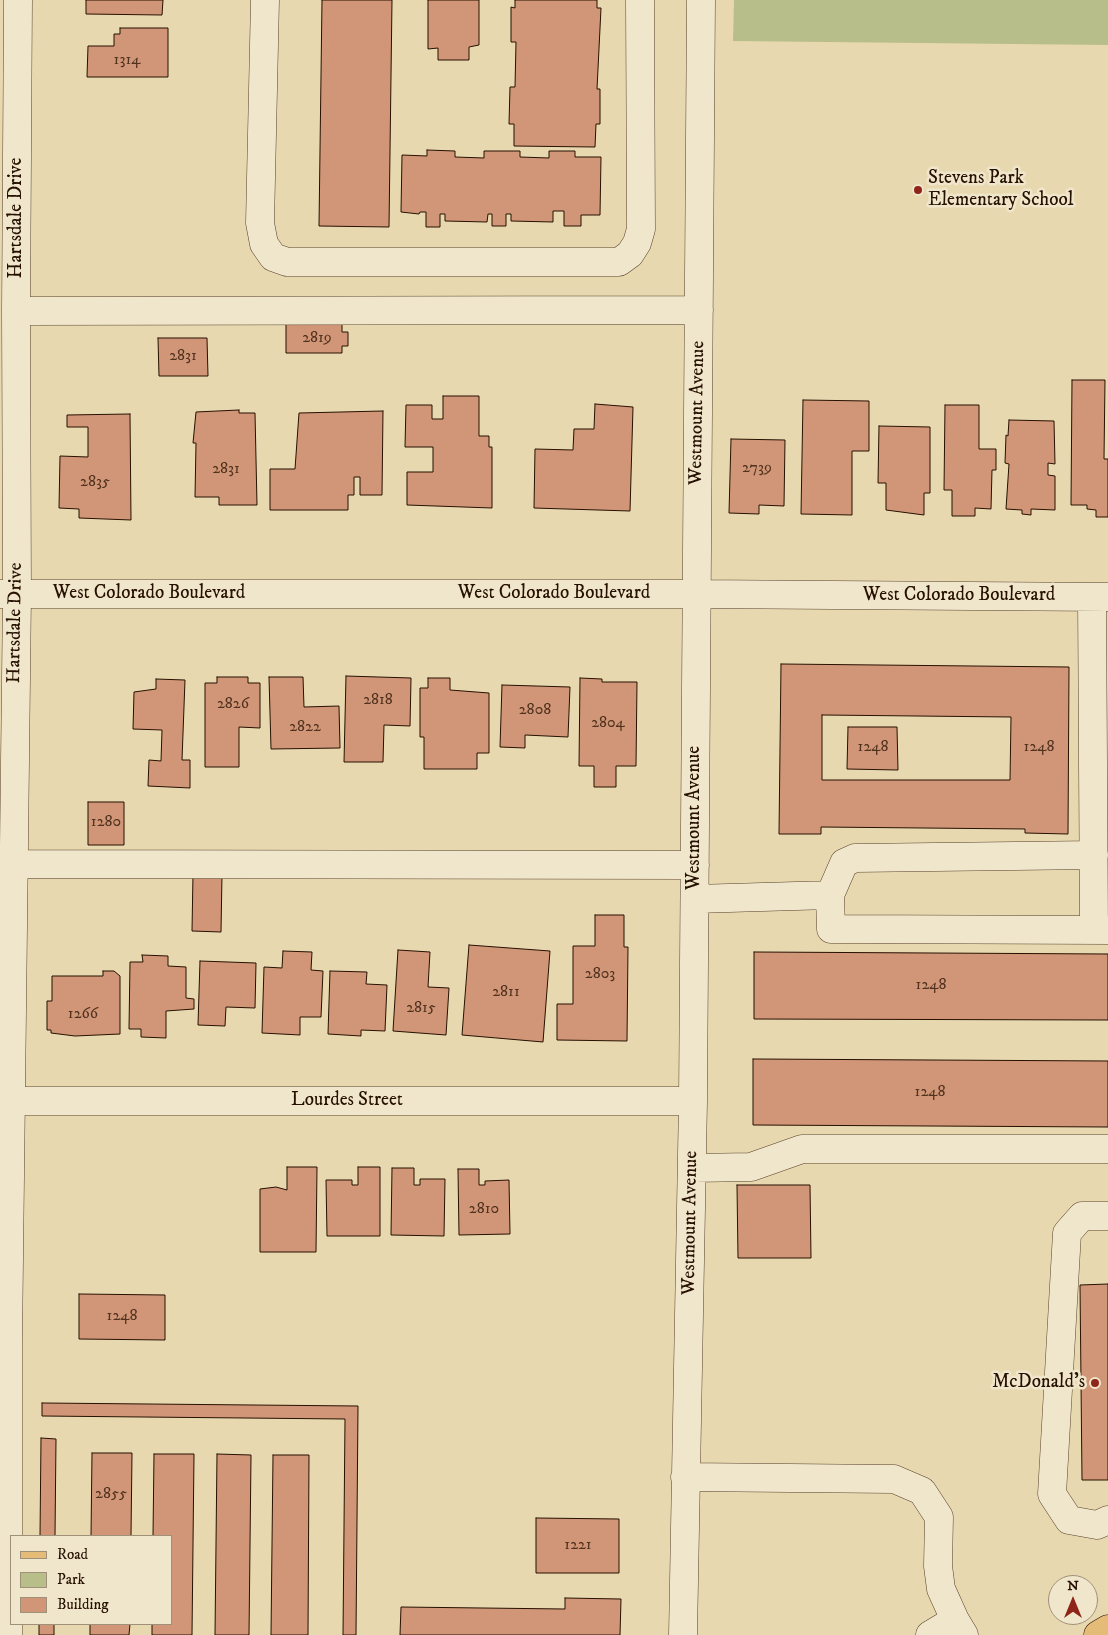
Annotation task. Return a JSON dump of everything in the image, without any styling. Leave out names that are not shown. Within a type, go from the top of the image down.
[{"type":"main road","points":[[1098,1635],[1108,1629]]},
{"type":"street","name":"Hartsdale Drive","points":[[8,1635],[4,1342],[9,595],[8,383],[16,310],[9,170],[18,0]]},
{"type":"street","points":[[265,0],[260,223],[264,244],[273,257],[286,262],[618,262],[630,254],[637,244],[641,229],[640,0]]},
{"type":"street","name":"Westmount Avenue","points":[[683,1635],[693,1101],[701,0]]},
{"type":"street","points":[[16,310],[698,310]]},
{"type":"street","name":"West Colorado Boulevard","points":[[9,595],[696,594],[1100,597]]},
{"type":"street","points":[[1094,855],[855,858],[844,863],[830,895],[831,930],[1101,930],[1094,855],[1100,597]]},
{"type":"street","points":[[7,864],[695,865]]},
{"type":"street","points":[[694,898],[830,895]]},
{"type":"street","name":"Lourdes Street","points":[[5,1101],[693,1101]]},
{"type":"street","points":[[692,1168],[751,1167],[802,1149],[1108,1149]]},
{"type":"street","points":[[1108,1216],[1082,1216],[1067,1234],[1052,1494],[1069,1520],[1097,1525],[1108,1520]]},
{"type":"street","points":[[685,1477],[894,1479],[922,1491],[939,1517],[938,1566],[940,1589],[960,1628],[930,1635]]},
{"type":"green space","points":[[734,0],[1108,0],[1108,45],[733,41]]},
{"type":"building","points":[[86,0],[163,0],[162,15],[86,14]]},
{"type":"building","points":[[322,0],[392,0],[389,227],[319,226]]},
{"type":"building","points":[[428,0],[479,0],[479,45],[469,47],[469,60],[438,60],[438,48],[428,49]]},
{"type":"building","points":[[515,0],[597,0],[597,8],[601,8],[597,89],[600,89],[600,124],[596,124],[595,147],[514,146],[514,124],[509,124],[510,87],[515,87],[516,42],[511,42],[511,7],[515,8]]},
{"type":"building","points":[[120,28],[168,28],[168,77],[87,77],[88,46],[114,46],[114,34],[120,34]]},
{"type":"building","points":[[427,150],[455,151],[455,157],[484,158],[484,151],[520,151],[520,157],[549,158],[549,151],[575,151],[575,157],[601,157],[600,215],[581,215],[581,226],[564,226],[564,211],[553,211],[553,222],[511,221],[511,214],[506,214],[506,226],[492,226],[492,214],[488,214],[487,222],[445,221],[445,214],[440,214],[440,227],[426,227],[426,212],[420,212],[419,214],[401,212],[402,155],[427,156]]},
{"type":"building","points":[[286,322],[342,322],[342,332],[348,332],[348,346],[342,346],[342,353],[286,353]]},
{"type":"building","points":[[158,338],[207,338],[208,376],[159,376]]},
{"type":"building","points":[[1072,380],[1105,380],[1104,459],[1108,459],[1108,517],[1096,517],[1096,510],[1087,509],[1087,505],[1071,505]]},
{"type":"building","points":[[443,396],[479,396],[479,436],[489,436],[489,447],[492,447],[492,508],[407,505],[407,472],[433,472],[433,447],[405,447],[406,405],[432,405],[432,419],[443,419]]},
{"type":"building","points":[[803,400],[869,401],[869,451],[852,451],[852,515],[801,514]]},
{"type":"building","points":[[595,404],[633,407],[630,511],[534,508],[535,449],[573,450],[574,429],[594,429]]},
{"type":"building","points":[[945,405],[979,405],[979,449],[996,449],[996,470],[992,470],[991,509],[975,508],[975,516],[952,516],[952,490],[944,490]]},
{"type":"building","points":[[239,410],[239,413],[255,413],[257,505],[219,505],[219,497],[195,497],[196,443],[193,443],[196,412]]},
{"type":"building","points":[[383,411],[382,495],[360,495],[360,477],[354,477],[354,495],[348,495],[348,510],[270,510],[270,469],[295,469],[299,413]]},
{"type":"building","points":[[130,414],[131,520],[79,518],[79,509],[59,508],[60,456],[88,457],[88,427],[67,427],[67,415]]},
{"type":"building","points":[[1009,420],[1054,421],[1055,464],[1048,463],[1048,475],[1055,476],[1055,510],[1031,509],[1031,515],[1022,514],[1022,510],[1006,509],[1009,464],[1005,463],[1006,435],[1008,436]]},
{"type":"building","points":[[879,426],[930,427],[930,493],[924,493],[924,515],[886,510],[886,483],[878,483]]},
{"type":"building","points":[[731,439],[785,440],[784,506],[759,505],[759,514],[729,513]]},
{"type":"building","points":[[781,664],[1069,667],[1068,834],[1025,833],[1025,829],[821,827],[821,834],[779,834]],"holes":[[[822,715],[1011,717],[1010,780],[822,780]]]},
{"type":"building","points":[[346,676],[411,678],[410,726],[384,725],[383,762],[344,762]]},
{"type":"building","points":[[217,677],[248,677],[248,683],[260,683],[260,728],[239,727],[239,767],[205,767],[205,683],[217,683]]},
{"type":"building","points":[[269,677],[303,677],[304,707],[339,706],[340,748],[271,749]]},
{"type":"building","points":[[428,678],[450,678],[450,690],[489,693],[489,753],[477,753],[477,769],[424,769],[424,737],[420,737],[420,688],[428,688]]},
{"type":"building","points":[[580,678],[602,679],[602,682],[637,682],[636,766],[616,766],[616,787],[594,787],[594,766],[579,766]]},
{"type":"building","points":[[156,679],[185,680],[182,760],[190,760],[190,788],[148,786],[149,760],[161,761],[162,730],[133,729],[134,692],[156,689]]},
{"type":"building","points":[[502,685],[570,687],[568,737],[525,735],[525,748],[500,747]]},
{"type":"building","points":[[848,727],[897,727],[898,770],[847,769]]},
{"type":"building","points":[[88,802],[124,802],[124,845],[88,845]]},
{"type":"building","points":[[193,874],[222,874],[221,932],[192,931]]},
{"type":"building","points":[[595,915],[624,915],[624,947],[628,947],[627,1041],[557,1040],[557,1004],[573,1004],[573,946],[595,946]]},
{"type":"building","points":[[469,945],[550,951],[543,1042],[462,1035]]},
{"type":"building","points":[[398,950],[430,952],[428,987],[449,988],[446,1035],[393,1031]]},
{"type":"building","points":[[283,951],[312,952],[311,970],[323,971],[321,1017],[300,1017],[300,1035],[262,1033],[264,967],[282,968]]},
{"type":"building","points":[[754,952],[1108,954],[1108,1020],[754,1019]]},
{"type":"building","points":[[142,955],[168,956],[168,966],[186,967],[186,998],[194,999],[194,1009],[166,1011],[166,1038],[141,1037],[141,1029],[129,1029],[130,962],[143,962]]},
{"type":"building","points":[[200,961],[256,963],[255,1008],[226,1007],[225,1026],[198,1025]]},
{"type":"building","points":[[103,971],[114,971],[120,976],[120,1034],[75,1036],[51,1033],[51,1030],[47,1030],[47,1001],[52,1001],[52,976],[103,976]]},
{"type":"building","points":[[330,971],[367,972],[366,984],[387,985],[385,1031],[361,1030],[361,1036],[328,1034]]},
{"type":"building","points":[[753,1059],[1108,1061],[1108,1127],[753,1125]]},
{"type":"building","points":[[287,1167],[317,1167],[316,1252],[260,1252],[260,1189],[276,1187],[287,1190]]},
{"type":"building","points":[[358,1167],[380,1167],[380,1236],[327,1236],[326,1180],[352,1180],[352,1185],[358,1185]]},
{"type":"building","points":[[392,1168],[414,1168],[414,1185],[420,1185],[420,1179],[445,1179],[444,1236],[391,1235]]},
{"type":"building","points":[[458,1169],[479,1169],[479,1185],[485,1185],[485,1181],[509,1180],[510,1234],[459,1235]]},
{"type":"building","points":[[737,1185],[810,1185],[811,1258],[738,1258]]},
{"type":"building","name":"McDonald's","points":[[1108,1284],[1108,1480],[1082,1480],[1080,1285]]},
{"type":"building","points":[[79,1294],[165,1295],[165,1340],[79,1339]]},
{"type":"building","points":[[42,1403],[358,1406],[356,1635],[343,1635],[345,1419],[42,1416]]},
{"type":"building","points":[[41,1438],[56,1439],[55,1535],[40,1535]]},
{"type":"building","points":[[92,1453],[132,1453],[131,1535],[91,1535]]},
{"type":"building","points":[[154,1454],[194,1454],[192,1635],[152,1635],[152,1625],[172,1625],[172,1535],[153,1535]]},
{"type":"building","points":[[217,1454],[251,1455],[249,1635],[215,1635]]},
{"type":"building","points":[[273,1455],[309,1455],[308,1635],[271,1635]]},
{"type":"building","points":[[536,1518],[619,1519],[619,1573],[536,1573]]},
{"type":"building","points":[[565,1598],[621,1599],[620,1635],[400,1635],[401,1607],[565,1609]]},
{"type":"building","points":[[39,1625],[54,1625],[54,1635],[39,1635]]},
{"type":"building","points":[[90,1625],[130,1625],[129,1635],[90,1635]]},
{"type":"place","name":"Stevens Park Elementary School","points":[[918,190]]},
{"type":"place","name":"McDonald's","points":[[1095,1383]]}]
